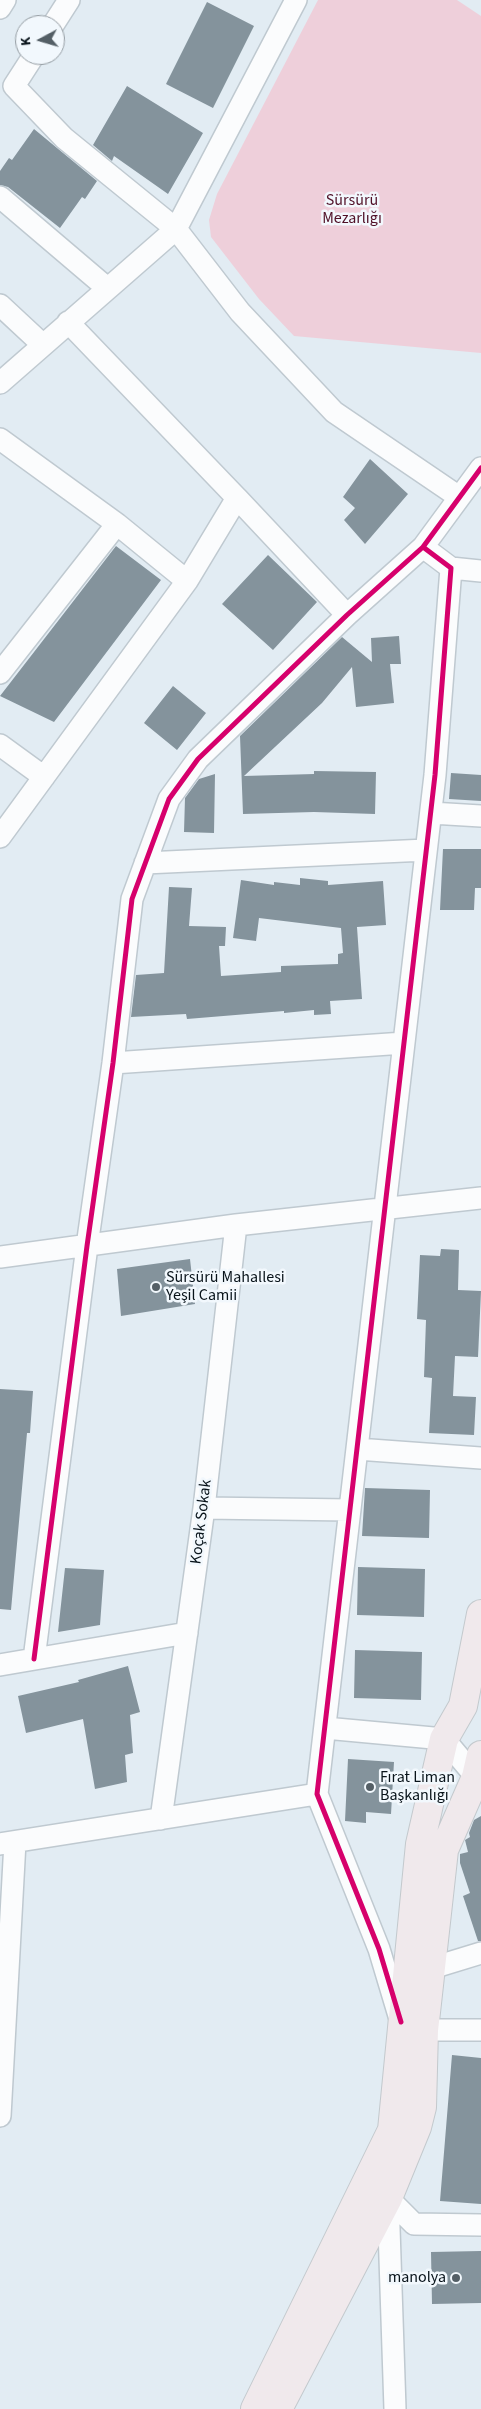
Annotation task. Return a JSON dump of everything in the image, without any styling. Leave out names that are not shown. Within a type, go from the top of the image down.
[{"type":"main road","points":[[278,2409],[388,2198],[411,2143],[422,2107],[413,2026],[420,1844],[444,1739],[463,1706],[481,1614]]},
{"type":"main road","points":[[255,2409],[392,2130],[413,2026],[432,1968],[444,1850],[479,1769]]},
{"type":"street","points":[[0,8],[5,0]]},
{"type":"street","points":[[59,15],[69,0]]},
{"type":"street","points":[[0,383],[176,229],[296,0]]},
{"type":"street","points":[[28,65],[14,86],[64,138],[176,229],[240,312],[334,412],[459,497]]},
{"type":"street","points":[[0,197],[108,288]]},
{"type":"street","points":[[0,305],[43,345]]},
{"type":"street","points":[[68,322],[347,615]]},
{"type":"street","points":[[0,438],[117,524],[187,581]]},
{"type":"street","points":[[34,1659],[87,1246],[114,1063],[132,899],[169,799],[198,759],[347,615],[423,547],[481,468]]},
{"type":"street","points":[[0,837],[187,581],[237,498]]},
{"type":"street","points":[[0,673],[117,524]]},
{"type":"street","points":[[423,547],[451,568],[481,571]]},
{"type":"street","points":[[451,568],[426,850],[317,1794],[379,1949],[413,2026],[481,2030]]},
{"type":"street","points":[[0,745],[44,777]]},
{"type":"street","points":[[430,813],[481,816]]},
{"type":"street","points":[[146,863],[426,850]]},
{"type":"street","points":[[114,1063],[404,1043]]},
{"type":"street","points":[[0,1257],[236,1225],[481,1198]]},
{"type":"street","name":"Koçak Sokak","points":[[161,1819],[204,1508],[236,1225]]},
{"type":"street","points":[[357,1449],[481,1458]]},
{"type":"street","points":[[204,1508],[350,1510]]},
{"type":"street","points":[[0,1665],[187,1633]]},
{"type":"street","points":[[325,1728],[444,1739],[479,1769]]},
{"type":"street","points":[[0,2116],[7,1843],[317,1794]]},
{"type":"street","points":[[432,1968],[481,1953]]},
{"type":"street","points":[[388,2198],[414,2224],[481,2225]]},
{"type":"street","points":[[388,2198],[395,2409]]},
{"type":"green space","name":"Sürsürü Mezarlığı","points":[[318,0],[457,0],[481,16],[481,353],[294,336],[259,299],[211,237],[209,220],[217,194]]},
{"type":"building","points":[[207,2],[254,26],[213,108],[166,84]]},
{"type":"building","points":[[127,86],[203,133],[168,194],[114,156],[112,161],[93,145]]},
{"type":"building","points":[[34,129],[97,181],[85,199],[82,197],[60,228],[8,187],[0,185],[0,171],[9,158],[12,160]]},
{"type":"building","points":[[370,459],[408,494],[365,544],[344,520],[355,508],[343,497]]},
{"type":"building","points":[[116,546],[161,580],[54,722],[0,696]]},
{"type":"building","points":[[268,555],[317,602],[273,650],[222,604]]},
{"type":"building","points":[[399,636],[401,664],[390,664],[394,703],[356,707],[352,667],[322,703],[244,776],[314,774],[314,771],[376,772],[375,814],[314,812],[243,814],[240,736],[342,637],[372,662],[371,638]]},
{"type":"building","points":[[173,686],[206,713],[177,750],[144,723]]},
{"type":"building","points":[[451,773],[481,775],[481,801],[449,799]]},
{"type":"building","points":[[215,774],[214,833],[184,832],[185,798],[199,779]]},
{"type":"building","points":[[443,849],[481,849],[481,888],[475,888],[474,910],[440,910]]},
{"type":"building","points":[[300,878],[328,881],[328,885],[383,881],[386,925],[357,927],[362,999],[330,1001],[331,1014],[314,1015],[314,1010],[187,1019],[186,1014],[131,1017],[136,975],[164,973],[169,887],[192,888],[189,926],[226,927],[225,946],[219,946],[221,976],[281,972],[281,966],[338,964],[338,954],[343,953],[341,928],[259,918],[256,941],[233,938],[241,880],[274,885],[274,882],[300,885]]},
{"type":"building","points":[[441,1249],[459,1250],[458,1290],[481,1291],[478,1357],[455,1356],[453,1396],[476,1397],[474,1435],[429,1433],[432,1378],[424,1377],[426,1320],[417,1319],[420,1255],[440,1256]]},
{"type":"building","name":"Sürsürü Mahallesi Yeşil Camii","points":[[190,1259],[195,1304],[121,1316],[117,1269]]},
{"type":"building","points":[[0,1389],[33,1391],[30,1433],[27,1433],[11,1610],[0,1609]]},
{"type":"building","points":[[365,1488],[430,1490],[429,1538],[362,1536]]},
{"type":"building","points":[[358,1567],[425,1569],[424,1617],[357,1615]]},
{"type":"building","points":[[65,1568],[104,1570],[100,1625],[58,1632]]},
{"type":"building","points":[[355,1650],[422,1652],[421,1700],[354,1698]]},
{"type":"building","points":[[128,1666],[140,1712],[130,1715],[133,1753],[125,1755],[127,1782],[95,1789],[83,1719],[26,1733],[18,1696],[79,1682],[78,1680]]},
{"type":"building","name":"Fırat Liman Başkanlığı","points":[[348,1759],[394,1762],[391,1814],[366,1812],[366,1823],[345,1821]]},
{"type":"building","points":[[481,1816],[481,1941],[478,1941],[463,1896],[470,1893],[460,1863],[460,1854],[468,1852],[465,1840],[470,1837],[469,1833],[474,1820]]},
{"type":"building","points":[[452,2055],[481,2058],[481,2204],[440,2201]]},
{"type":"building","name":"manolya","points":[[481,2251],[481,2303],[432,2304],[431,2252]]},
{"type":"cycle path","points":[[401,2022],[379,1949],[317,1794],[435,775],[451,568],[423,547],[481,468]]},
{"type":"cycle path","points":[[34,1659],[87,1246],[113,1063],[132,899],[169,799],[198,759],[347,615],[423,547]]},
{"type":"place","name":"Sürsürü Mahallesi Yeşil Camii","points":[[156,1287]]},
{"type":"place","name":"Fırat Liman Başkanlığı","points":[[370,1787]]},
{"type":"place","name":"manolya","points":[[456,2278]]}]
